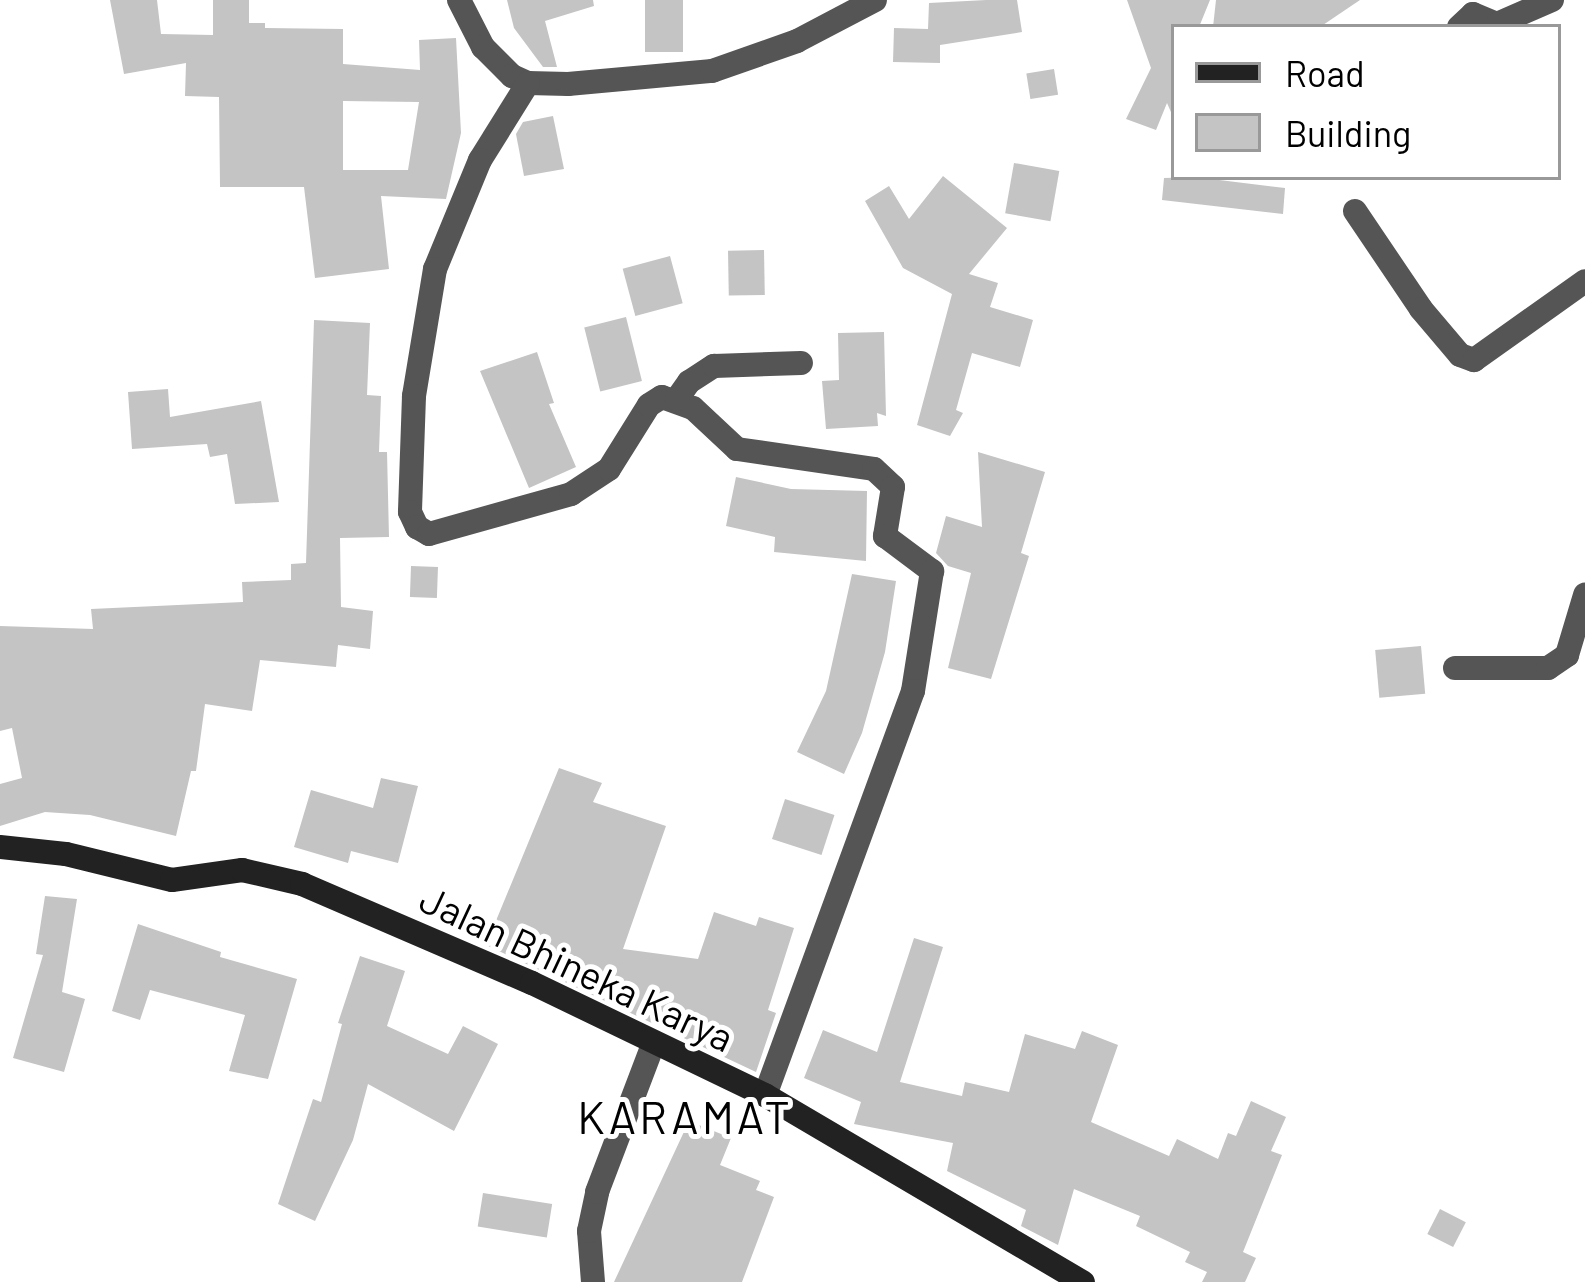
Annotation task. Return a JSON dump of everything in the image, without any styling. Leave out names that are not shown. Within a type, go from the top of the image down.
[{"type":"street","points":[[459,0],[484,47],[512,76],[529,83],[712,71],[796,41],[875,0]]},
{"type":"street","points":[[1462,24],[1473,14],[1498,24],[1552,0]]},
{"type":"street","points":[[529,83],[480,160],[434,269],[417,352],[412,520],[429,534],[571,494],[609,469],[649,404],[662,397],[676,399],[737,448],[849,464],[884,475],[892,487],[885,536],[932,571],[913,691],[765,1095]]},
{"type":"street","points":[[1355,211],[1421,310],[1460,355],[1474,360],[1585,281]]},
{"type":"street","points":[[676,399],[689,382],[714,366],[801,363]]},
{"type":"street","points":[[1455,668],[1548,668],[1567,655],[1585,595]]},
{"type":"street","name":"Jalan Bhineka Karya","points":[[0,848],[66,854],[172,880],[242,870],[270,874],[532,983],[765,1095],[1083,1282]]},
{"type":"street","points":[[593,1282],[589,1231],[597,1192],[654,1042]]},
{"type":"building","points":[[110,0],[157,0],[161,34],[213,35],[213,0],[249,0],[249,23],[265,23],[265,28],[343,29],[343,64],[420,70],[419,40],[456,38],[461,133],[446,199],[381,196],[389,269],[315,278],[304,187],[220,187],[219,97],[185,96],[186,63],[124,74]],"holes":[[[343,101],[419,102],[408,170],[343,170]]]},
{"type":"building","points":[[507,0],[593,0],[594,6],[545,21],[557,67],[543,67],[514,28]]},
{"type":"building","points":[[645,0],[683,0],[683,52],[645,52]]},
{"type":"building","points":[[1017,0],[1022,32],[940,45],[940,63],[893,62],[894,28],[928,29],[929,3]]},
{"type":"building","points":[[1127,0],[1210,0],[1200,24],[1171,24],[1171,112],[1167,103],[1156,130],[1126,119],[1151,68]]},
{"type":"building","points":[[1216,0],[1360,0],[1324,24],[1213,24]]},
{"type":"building","points":[[1054,69],[1058,95],[1030,99],[1026,73]]},
{"type":"building","points":[[553,116],[564,169],[524,176],[516,134],[523,122]]},
{"type":"building","points":[[1014,163],[1059,171],[1050,221],[1005,213]]},
{"type":"building","points":[[943,176],[1007,228],[969,274],[998,283],[990,307],[1033,320],[1020,367],[972,353],[956,410],[963,413],[950,436],[917,425],[952,294],[903,268],[865,201],[889,186],[909,219]]},
{"type":"building","points":[[1164,178],[1285,188],[1283,214],[1162,200]]},
{"type":"building","points":[[764,250],[765,295],[729,296],[728,251]]},
{"type":"building","points":[[670,256],[683,303],[635,316],[623,269]]},
{"type":"building","points":[[626,317],[642,381],[600,391],[584,327]]},
{"type":"building","points":[[314,320],[370,323],[367,395],[381,396],[379,452],[387,452],[389,537],[340,538],[341,607],[373,611],[370,649],[338,645],[336,667],[260,660],[252,711],[205,704],[196,771],[191,771],[176,836],[90,815],[45,812],[0,826],[0,784],[22,778],[12,728],[0,731],[0,626],[93,629],[91,609],[243,602],[242,582],[291,580],[291,564],[306,563]]},
{"type":"building","points":[[884,332],[886,416],[877,413],[878,426],[826,429],[822,381],[839,380],[838,333]]},
{"type":"building","points":[[537,352],[554,403],[549,404],[576,467],[529,488],[480,371]]},
{"type":"building","points":[[168,389],[170,417],[261,401],[279,502],[235,504],[227,454],[210,457],[207,444],[132,449],[128,392]]},
{"type":"building","points":[[978,452],[1045,472],[1021,553],[1029,556],[991,679],[948,668],[971,573],[948,566],[936,553],[946,516],[982,527]]},
{"type":"building","points":[[736,477],[791,489],[867,491],[866,561],[774,552],[775,537],[726,526]]},
{"type":"building","points":[[411,566],[438,567],[437,598],[410,597]]},
{"type":"building","points":[[852,574],[896,581],[885,652],[862,733],[844,774],[797,752],[826,691]]},
{"type":"building","points":[[1421,646],[1425,694],[1379,698],[1375,650]]},
{"type":"building","points":[[559,768],[602,783],[593,802],[666,826],[623,949],[698,959],[714,912],[756,926],[759,917],[794,928],[768,1010],[776,1013],[756,1072],[486,945]]},
{"type":"building","points":[[381,778],[418,786],[398,863],[351,851],[348,863],[294,847],[311,790],[373,808]]},
{"type":"building","points":[[785,799],[834,815],[821,855],[772,839]]},
{"type":"building","points":[[45,896],[77,899],[62,992],[85,999],[64,1072],[13,1058],[43,955],[36,954]]},
{"type":"building","points":[[138,924],[221,952],[220,957],[297,979],[268,1079],[229,1071],[245,1015],[150,990],[140,1020],[112,1011]]},
{"type":"building","points":[[914,938],[943,947],[900,1082],[962,1096],[965,1082],[1009,1092],[1025,1034],[1075,1049],[1082,1031],[1118,1045],[1091,1122],[1169,1156],[1177,1139],[1218,1159],[1228,1133],[1236,1136],[1251,1101],[1286,1117],[1271,1151],[1282,1155],[1243,1252],[1256,1258],[1245,1282],[1202,1282],[1207,1272],[1185,1262],[1190,1252],[1136,1226],[1140,1216],[1074,1189],[1058,1245],[1021,1226],[1026,1210],[947,1171],[953,1143],[854,1124],[861,1102],[804,1078],[823,1030],[877,1052]]},
{"type":"building","points":[[360,956],[405,971],[387,1026],[448,1054],[463,1026],[498,1044],[454,1131],[368,1084],[353,1140],[315,1221],[278,1204],[313,1099],[321,1102],[342,1024],[338,1023]]},
{"type":"building","points":[[689,1121],[731,1138],[720,1165],[760,1181],[756,1190],[774,1197],[742,1282],[614,1282]]},
{"type":"building","points":[[483,1193],[552,1204],[547,1238],[478,1227]]},
{"type":"building","points":[[1440,1209],[1466,1222],[1453,1247],[1427,1234]]},
{"type":"district","name":"KARAMAT","points":[[685,1117]]}]
